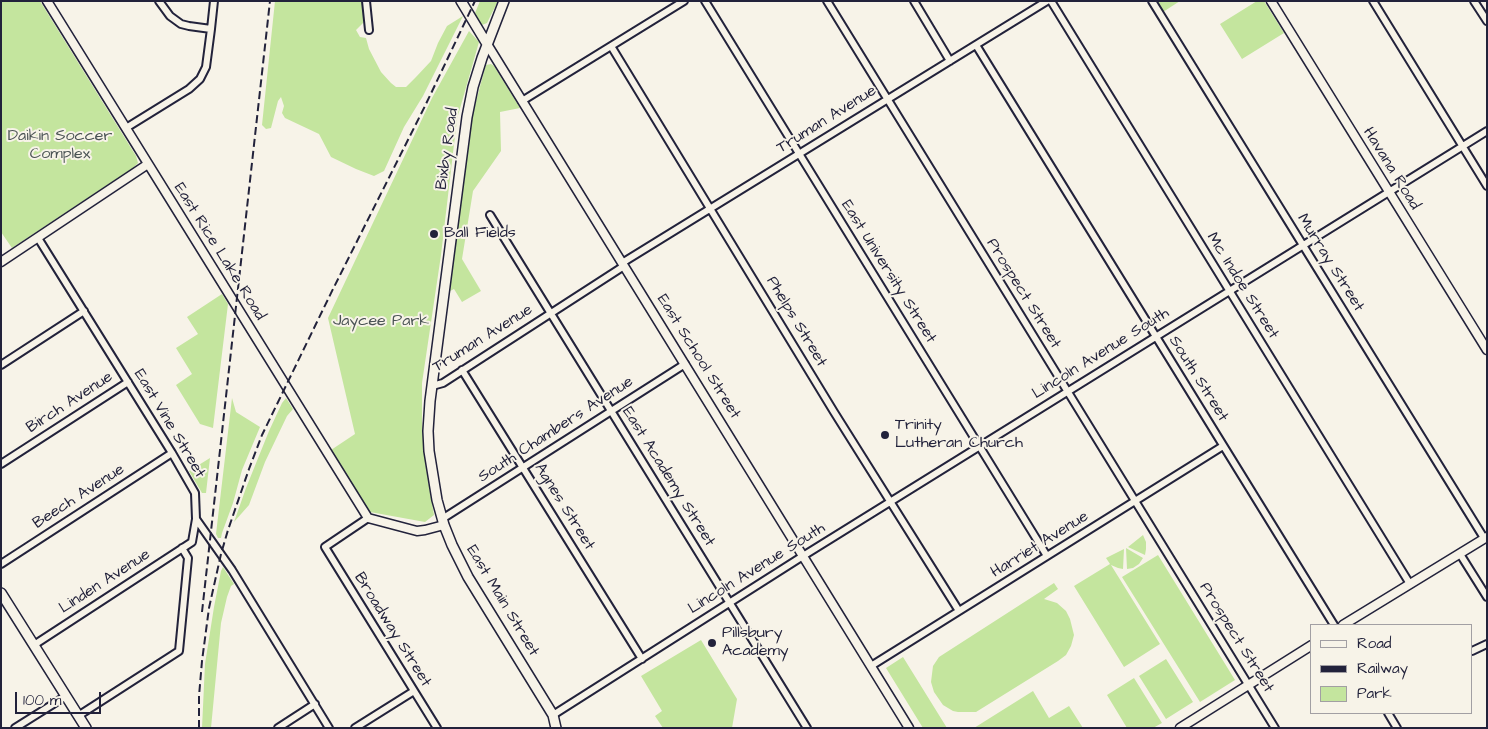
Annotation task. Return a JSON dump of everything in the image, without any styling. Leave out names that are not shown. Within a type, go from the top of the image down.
[{"type":"main road","name":"East School Street","points":[[461,1],[487,44]]},
{"type":"main road","name":"Bixby Road","points":[[442,306],[467,117],[475,80],[504,1]]},
{"type":"main road","name":"East Main Street","points":[[442,306],[428,424],[429,451],[435,490],[443,522],[468,577],[554,715],[554,727]]},
{"type":"main road","points":[[1,592],[86,728]]},
{"type":"street","name":"East Rice Lake Road","points":[[47,1],[368,518]]},
{"type":"street","points":[[160,1],[170,16],[181,24],[211,29]]},
{"type":"street","points":[[126,128],[189,89],[200,79],[206,67],[214,1]]},
{"type":"street","points":[[366,1],[368,30]]},
{"type":"street","points":[[522,101],[684,1]]},
{"type":"street","name":"East University Street","points":[[705,1],[1047,556]]},
{"type":"street","name":"Prospect Street","points":[[827,1],[1275,728]]},
{"type":"street","points":[[914,1],[950,61]]},
{"type":"street","name":"Truman Avenue","points":[[432,386],[443,383],[710,208],[1049,1]]},
{"type":"street","name":"Mc Indoe Street","points":[[1049,1],[1410,584]]},
{"type":"street","name":"Murray Street","points":[[1152,1],[1485,538]]},
{"type":"street","name":"Havana Road","points":[[1271,1],[1487,350]]},
{"type":"street","points":[[1373,1],[1487,186]]},
{"type":"street","points":[[1474,1],[1487,21]]},
{"type":"street","name":"East School Street","points":[[487,44],[909,728]]},
{"type":"street","name":"South Street","points":[[976,45],[1333,624]]},
{"type":"street","name":"Phelps Street","points":[[611,46],[834,412],[959,611]]},
{"type":"street","name":"Lincoln Avenue South","points":[[554,715],[803,556],[1487,131]]},
{"type":"street","points":[[1,262],[148,164]]},
{"type":"street","name":"East Academy Street","points":[[490,215],[807,728]]},
{"type":"street","name":"East Vine Street","points":[[38,238],[195,493],[196,518],[192,542]]},
{"type":"street","points":[[1,365],[84,311]]},
{"type":"street","name":"South Chambers Avenue","points":[[368,518],[417,531],[425,530],[443,522],[524,467],[685,364]]},
{"type":"street","name":"Agnes Street","points":[[462,370],[642,659]]},
{"type":"street","name":"Birch Avenue","points":[[1,464],[128,382]]},
{"type":"street","name":"Harriet Avenue","points":[[871,666],[1224,446]]},
{"type":"street","name":"Beech Avenue","points":[[1,564],[172,453]]},
{"type":"street","points":[[196,518],[232,570],[329,728]]},
{"type":"street","name":"Broadway Street","points":[[368,518],[325,547],[437,728]]},
{"type":"street","points":[[1345,624],[1485,538]]},
{"type":"street","name":"Linden Avenue","points":[[34,645],[192,542]]},
{"type":"street","points":[[78,716],[179,651],[188,558],[182,548]]},
{"type":"street","points":[[1460,554],[1487,597]]},
{"type":"street","points":[[1473,651],[1487,644]]},
{"type":"street","points":[[1180,728],[1310,646]]},
{"type":"street","points":[[355,728],[414,692]]},
{"type":"street","points":[[15,728],[66,696]]},
{"type":"street","points":[[278,728],[315,704]]},
{"type":"street","points":[[1389,714],[1397,728]]},
{"type":"green space","name":"Daikin Soccer Complex","points":[[1,1],[40,1],[136,156],[138,163],[12,248],[1,232]]},
{"type":"green space","points":[[275,1],[363,1],[363,23],[356,30],[360,37],[366,38],[369,49],[381,72],[396,87],[406,87],[416,77],[431,61],[447,26],[463,16],[423,96],[404,127],[384,171],[374,176],[331,157],[319,134],[285,118],[282,113],[284,106],[281,97],[278,101],[271,128],[266,129],[262,125]]},
{"type":"green space","points":[[480,1],[498,1],[487,23],[482,25],[475,13]]},
{"type":"green space","points":[[1157,1],[1180,1],[1163,12]]},
{"type":"green space","points":[[1257,1],[1264,1],[1284,33],[1242,59],[1220,24]]},
{"type":"green space","name":"Jaycee Park","points":[[469,31],[479,42],[457,119],[441,255],[422,383],[422,422],[426,468],[434,515],[425,522],[370,512],[331,450],[355,434],[328,318],[432,98]]},
{"type":"green space","points":[[491,64],[520,108],[500,112],[501,151],[473,191],[462,259],[481,291],[462,302],[454,289],[450,291],[468,138],[485,68],[486,65]]},
{"type":"green space","points":[[222,294],[228,304],[213,428],[200,424],[176,385],[192,374],[176,348],[198,334],[187,317]]},
{"type":"green space","points":[[232,398],[236,412],[260,427],[242,470],[221,538],[218,538],[216,534]]},
{"type":"green space","points":[[286,398],[293,409],[287,416],[265,462],[249,505],[234,522],[269,431]]},
{"type":"green space","points":[[210,458],[206,493],[202,493],[189,471]]},
{"type":"green space","points":[[1143,535],[1146,542],[1145,555],[1128,547]]},
{"type":"green space","points":[[1126,548],[1143,558],[1133,568],[1127,569]]},
{"type":"green space","points":[[1124,549],[1123,569],[1111,565],[1160,644],[1124,667],[1074,586],[1110,564],[1106,558]]},
{"type":"green space","points":[[1158,555],[1235,680],[1200,702],[1122,577]]},
{"type":"green space","points":[[223,567],[234,584],[231,586],[227,597],[221,623],[211,728],[202,728],[205,664],[214,607]]},
{"type":"green space","points":[[1054,583],[1058,589],[1044,599],[1057,603],[1066,611],[1070,619],[1074,635],[1066,655],[976,712],[953,711],[943,705],[934,692],[931,682],[933,666],[939,657]]},
{"type":"green space","points":[[701,640],[737,699],[732,728],[663,728],[655,716],[662,711],[641,676]]},
{"type":"green space","points":[[903,657],[947,728],[923,728],[886,668]]},
{"type":"green space","points":[[1166,659],[1193,702],[1166,719],[1139,676]]},
{"type":"green space","points":[[1134,678],[1162,723],[1153,728],[1127,728],[1107,695]]},
{"type":"green space","points":[[1033,691],[1049,718],[1069,706],[1083,728],[974,728]]},
{"type":"railway","points":[[202,612],[270,1]]},
{"type":"railway","points":[[199,728],[199,696],[209,608],[221,554],[249,469],[262,435],[475,1]]},
{"type":"place","name":"Ball Fields","points":[[434,234]]},
{"type":"place","name":"Trinity Lutheran Church","points":[[885,435]]},
{"type":"place","name":"Pillsbury Academy","points":[[712,643]]}]
